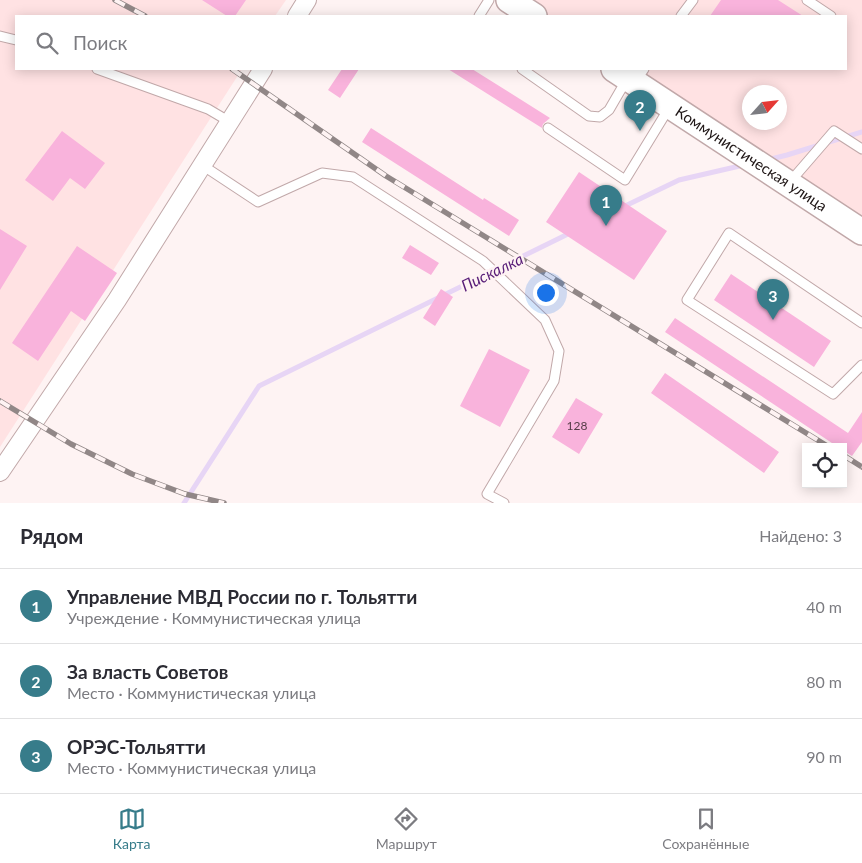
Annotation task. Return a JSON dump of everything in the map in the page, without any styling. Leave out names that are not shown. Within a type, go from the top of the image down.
[{"type":"main road","points":[[509,0],[532,15]]},
{"type":"main road","name":"Коммунистическая улица","points":[[630,74],[671,106],[862,232]]},
{"type":"street","points":[[297,15],[307,0]]},
{"type":"street","points":[[0,472],[117,300],[262,70]]},
{"type":"lane","points":[[480,15],[489,0]]},
{"type":"lane","points":[[682,15],[693,0]]},
{"type":"lane","points":[[807,0],[830,15]]},
{"type":"lane","points":[[0,36],[15,40]]},
{"type":"lane","points":[[100,70],[208,109],[230,122]]},
{"type":"lane","points":[[523,70],[590,116],[600,117],[608,110],[630,74]]},
{"type":"lane","points":[[548,128],[625,180],[671,106]]},
{"type":"lane","points":[[788,184],[834,131],[862,149]]},
{"type":"lane","points":[[202,165],[258,202],[322,173],[352,177],[484,261],[545,320],[559,351],[554,381],[487,499],[504,503]]},
{"type":"lane","points":[[862,324],[729,233],[686,300],[834,394],[862,365]]},
{"type":"shaded area","points":[[0,0],[286,0],[276,15],[15,15],[15,70],[241,70],[0,447]]},
{"type":"shaded area","points":[[518,0],[862,0],[862,224],[626,70],[847,70],[847,15],[541,15]]},
{"type":"building","points":[[202,0],[246,0],[236,15],[225,15]]},
{"type":"building","points":[[721,0],[778,0],[801,15],[711,15]]},
{"type":"building","points":[[341,70],[358,70],[340,98],[328,90]]},
{"type":"building","points":[[450,70],[474,70],[550,118],[543,124],[542,128]]},
{"type":"building","points":[[371,128],[483,200],[484,198],[519,220],[509,236],[362,142]]},
{"type":"building","points":[[62,131],[105,163],[85,189],[70,178],[53,201],[25,180]]},
{"type":"building","points":[[579,172],[667,231],[634,280],[546,222]]},
{"type":"building","points":[[0,229],[27,246],[0,290]]},
{"type":"building","points":[[410,245],[439,263],[431,275],[402,258]]},
{"type":"building","points":[[77,246],[117,273],[85,321],[71,311],[38,361],[12,343]]},
{"type":"building","points":[[731,274],[831,341],[814,367],[714,300]]},
{"type":"building","points":[[441,289],[453,297],[435,326],[423,318]]},
{"type":"building","points":[[675,318],[848,433],[862,412],[862,442],[852,456],[847,453],[847,443],[832,443],[665,332]]},
{"type":"building","points":[[489,349],[530,370],[500,427],[460,406]]},
{"type":"building","points":[[665,373],[779,452],[764,473],[651,393]]},
{"type":"building","points":[[576,398],[603,414],[579,454],[552,437]]},
{"type":"waterway","name":"Пискалка","points":[[767,160],[862,132]]},
{"type":"waterway","name":"Пискалка","points":[[623,207],[679,180],[744,165]]},
{"type":"waterway","name":"Пискалка","points":[[184,503],[259,386],[570,233]]},
{"type":"railway","points":[[115,0],[143,15]]},
{"type":"railway","points":[[233,70],[386,176],[822,443]]},
{"type":"railway","points":[[0,401],[71,444],[132,474],[185,494],[224,503]]},
{"type":"railway","points":[[847,458],[862,467]]},
{"type":"place","name":"За власть Советов","points":[[640,131]]},
{"type":"place","name":"Управление МВД России по г. Тольятти","points":[[606,226]]},
{"type":"place","name":"ОРЭС-Тольятти","points":[[773,320]]}]
